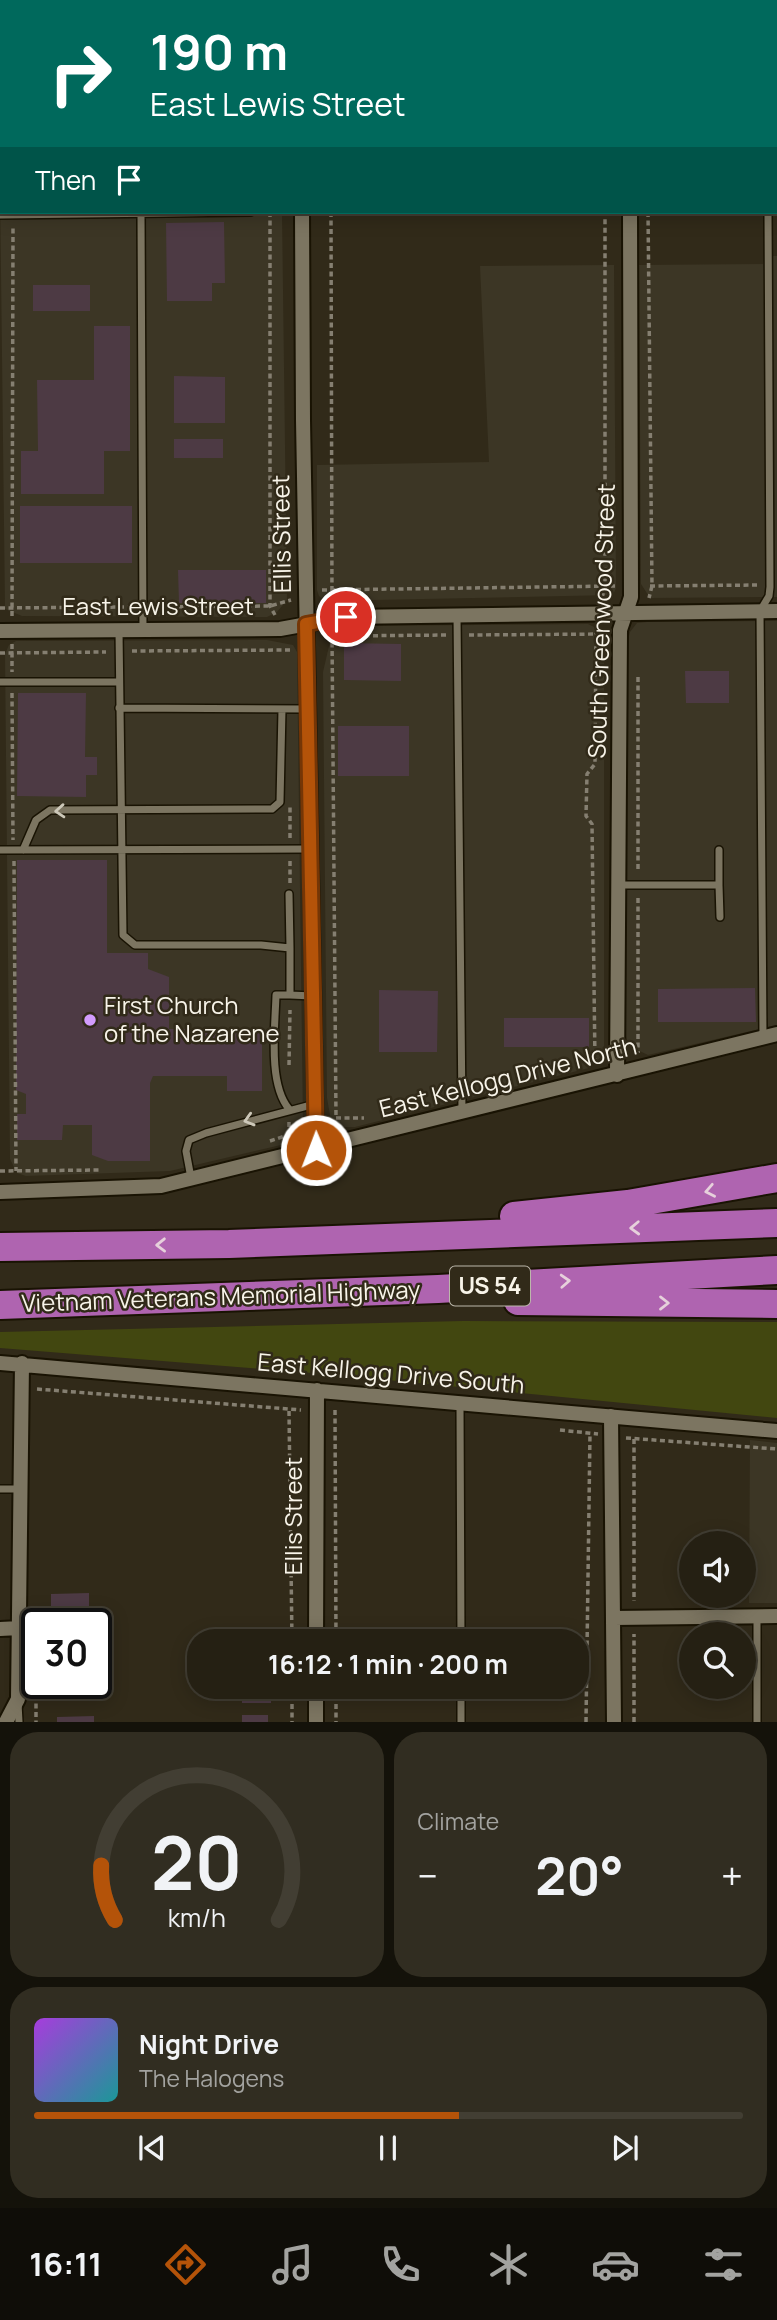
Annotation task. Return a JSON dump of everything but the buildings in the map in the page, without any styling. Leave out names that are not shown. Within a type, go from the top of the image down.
[{"type":"highway","points":[[229,1244],[628,1204],[777,1178]]},
{"type":"highway","name":"US 54","points":[[0,1247],[229,1244],[777,1223]]},
{"type":"highway","name":"Vietnam Veterans Memorial Highway","points":[[0,1305],[203,1298],[777,1270]]},
{"type":"highway","points":[[203,1298],[777,1304]]},
{"type":"street","name":"Ellis Street","points":[[302,214],[306,624],[316,1150]]},
{"type":"street","name":"South Greenwood Street","points":[[617,1075],[620,630],[631,586],[630,214]]},
{"type":"street","name":"East Lewis Street","points":[[0,631],[280,629],[332,619],[599,612],[777,611]]},
{"type":"street","name":"East Kellogg Drive North","points":[[0,1192],[161,1185],[191,1179],[770,1036]]},
{"type":"street","name":"East Kellogg Drive South","points":[[0,1363],[777,1431]]},
{"type":"street","points":[[6,1721],[18,1699],[22,1363]]},
{"type":"street","name":"Ellis Street","points":[[316,1629],[317,1390]]},
{"type":"street","points":[[611,1416],[614,1721]]},
{"type":"street","points":[[614,1618],[777,1616]]},
{"type":"street","points":[[0,1629],[20,1628]]},
{"type":"street","points":[[316,1699],[316,1721]]},
{"type":"lane","points":[[0,215],[70,214]]},
{"type":"lane","points":[[141,214],[143,630]]},
{"type":"lane","points":[[768,214],[770,585],[769,596],[760,611],[770,1036]]},
{"type":"lane","points":[[457,615],[462,1113]]},
{"type":"lane","points":[[118,630],[123,935],[135,945],[261,945],[290,948]]},
{"type":"lane","points":[[0,682],[119,682]]},
{"type":"lane","points":[[119,708],[308,709]]},
{"type":"lane","points":[[23,850],[36,820],[50,810],[272,809],[280,802],[282,709]]},
{"type":"lane","points":[[0,850],[310,849]]},
{"type":"lane","points":[[719,850],[720,917]]},
{"type":"lane","points":[[618,885],[719,885]]},
{"type":"lane","points":[[289,894],[290,995]]},
{"type":"lane","points":[[289,1109],[277,1088],[276,995],[313,996]]},
{"type":"lane","points":[[191,1179],[186,1151],[189,1140],[289,1109],[315,1104]]},
{"type":"lane","points":[[460,1403],[461,1629]]},
{"type":"lane","points":[[0,1489],[21,1489]]},
{"type":"lane","points":[[757,1616],[757,1721]]},
{"type":"lane","points":[[18,1699],[19,1721]]},
{"type":"lane","points":[[461,1699],[461,1721]]},
{"type":"path","points":[[270,214],[270,370]]},
{"type":"path","points":[[331,214],[336,1118]]},
{"type":"path","points":[[605,214],[605,586],[599,612],[595,764],[587,775],[586,817],[593,824],[595,1063],[650,1050]]},
{"type":"path","points":[[644,612],[652,586],[648,214]]},
{"type":"path","points":[[0,608],[270,606],[332,588],[770,585]]},
{"type":"path","points":[[638,676],[638,1053]]},
{"type":"path","points":[[264,1143],[336,1118],[369,1118]]},
{"type":"path","points":[[0,1171],[112,1170]]},
{"type":"path","points":[[22,1388],[289,1411],[348,1409]]},
{"type":"path","points":[[335,1410],[336,1629]]},
{"type":"path","points":[[289,1411],[292,1629]]},
{"type":"path","points":[[548,1429],[634,1439],[777,1449]]},
{"type":"path","points":[[586,1721],[590,1433]]},
{"type":"path","points":[[634,1439],[634,1721]]},
{"type":"path","points":[[292,1699],[292,1721]]},
{"type":"path","points":[[336,1699],[336,1721]]},
{"type":"shaded area","points":[[0,214],[282,214],[287,600],[277,612],[267,617],[22,616],[5,609]]},
{"type":"shaded area","points":[[764,256],[777,256],[777,597],[650,598],[641,584],[639,265],[763,264]]},
{"type":"shaded area","points":[[614,265],[616,588],[613,595],[325,601],[319,596],[317,465],[489,462],[480,266]]},
{"type":"shaded area","points":[[777,621],[777,1025],[648,1055],[629,1046],[623,1027],[625,652],[630,632],[637,623],[647,622]]},
{"type":"shaded area","points":[[588,624],[596,628],[604,647],[604,1046],[601,1057],[589,1068],[355,1127],[341,1127],[331,1121],[327,1098],[323,672],[332,633],[348,626]]},
{"type":"shaded area","points":[[267,640],[293,645],[297,652],[303,1124],[292,1140],[281,1145],[170,1171],[26,1176],[17,1173],[10,1159],[5,654],[9,645],[16,641]]},
{"type":"shaded area","points":[[750,1440],[777,1443],[777,1603],[756,1603],[756,1531],[749,1531]]},
{"type":"green space","points":[[463,1321],[777,1322],[777,1418],[337,1375],[0,1348],[0,1332]]},
{"type":"place","name":"First Church of the Nazarene","points":[[90,1020]]},
{"type":"route","points":[[316,1150],[306,624],[346,617]]}]
